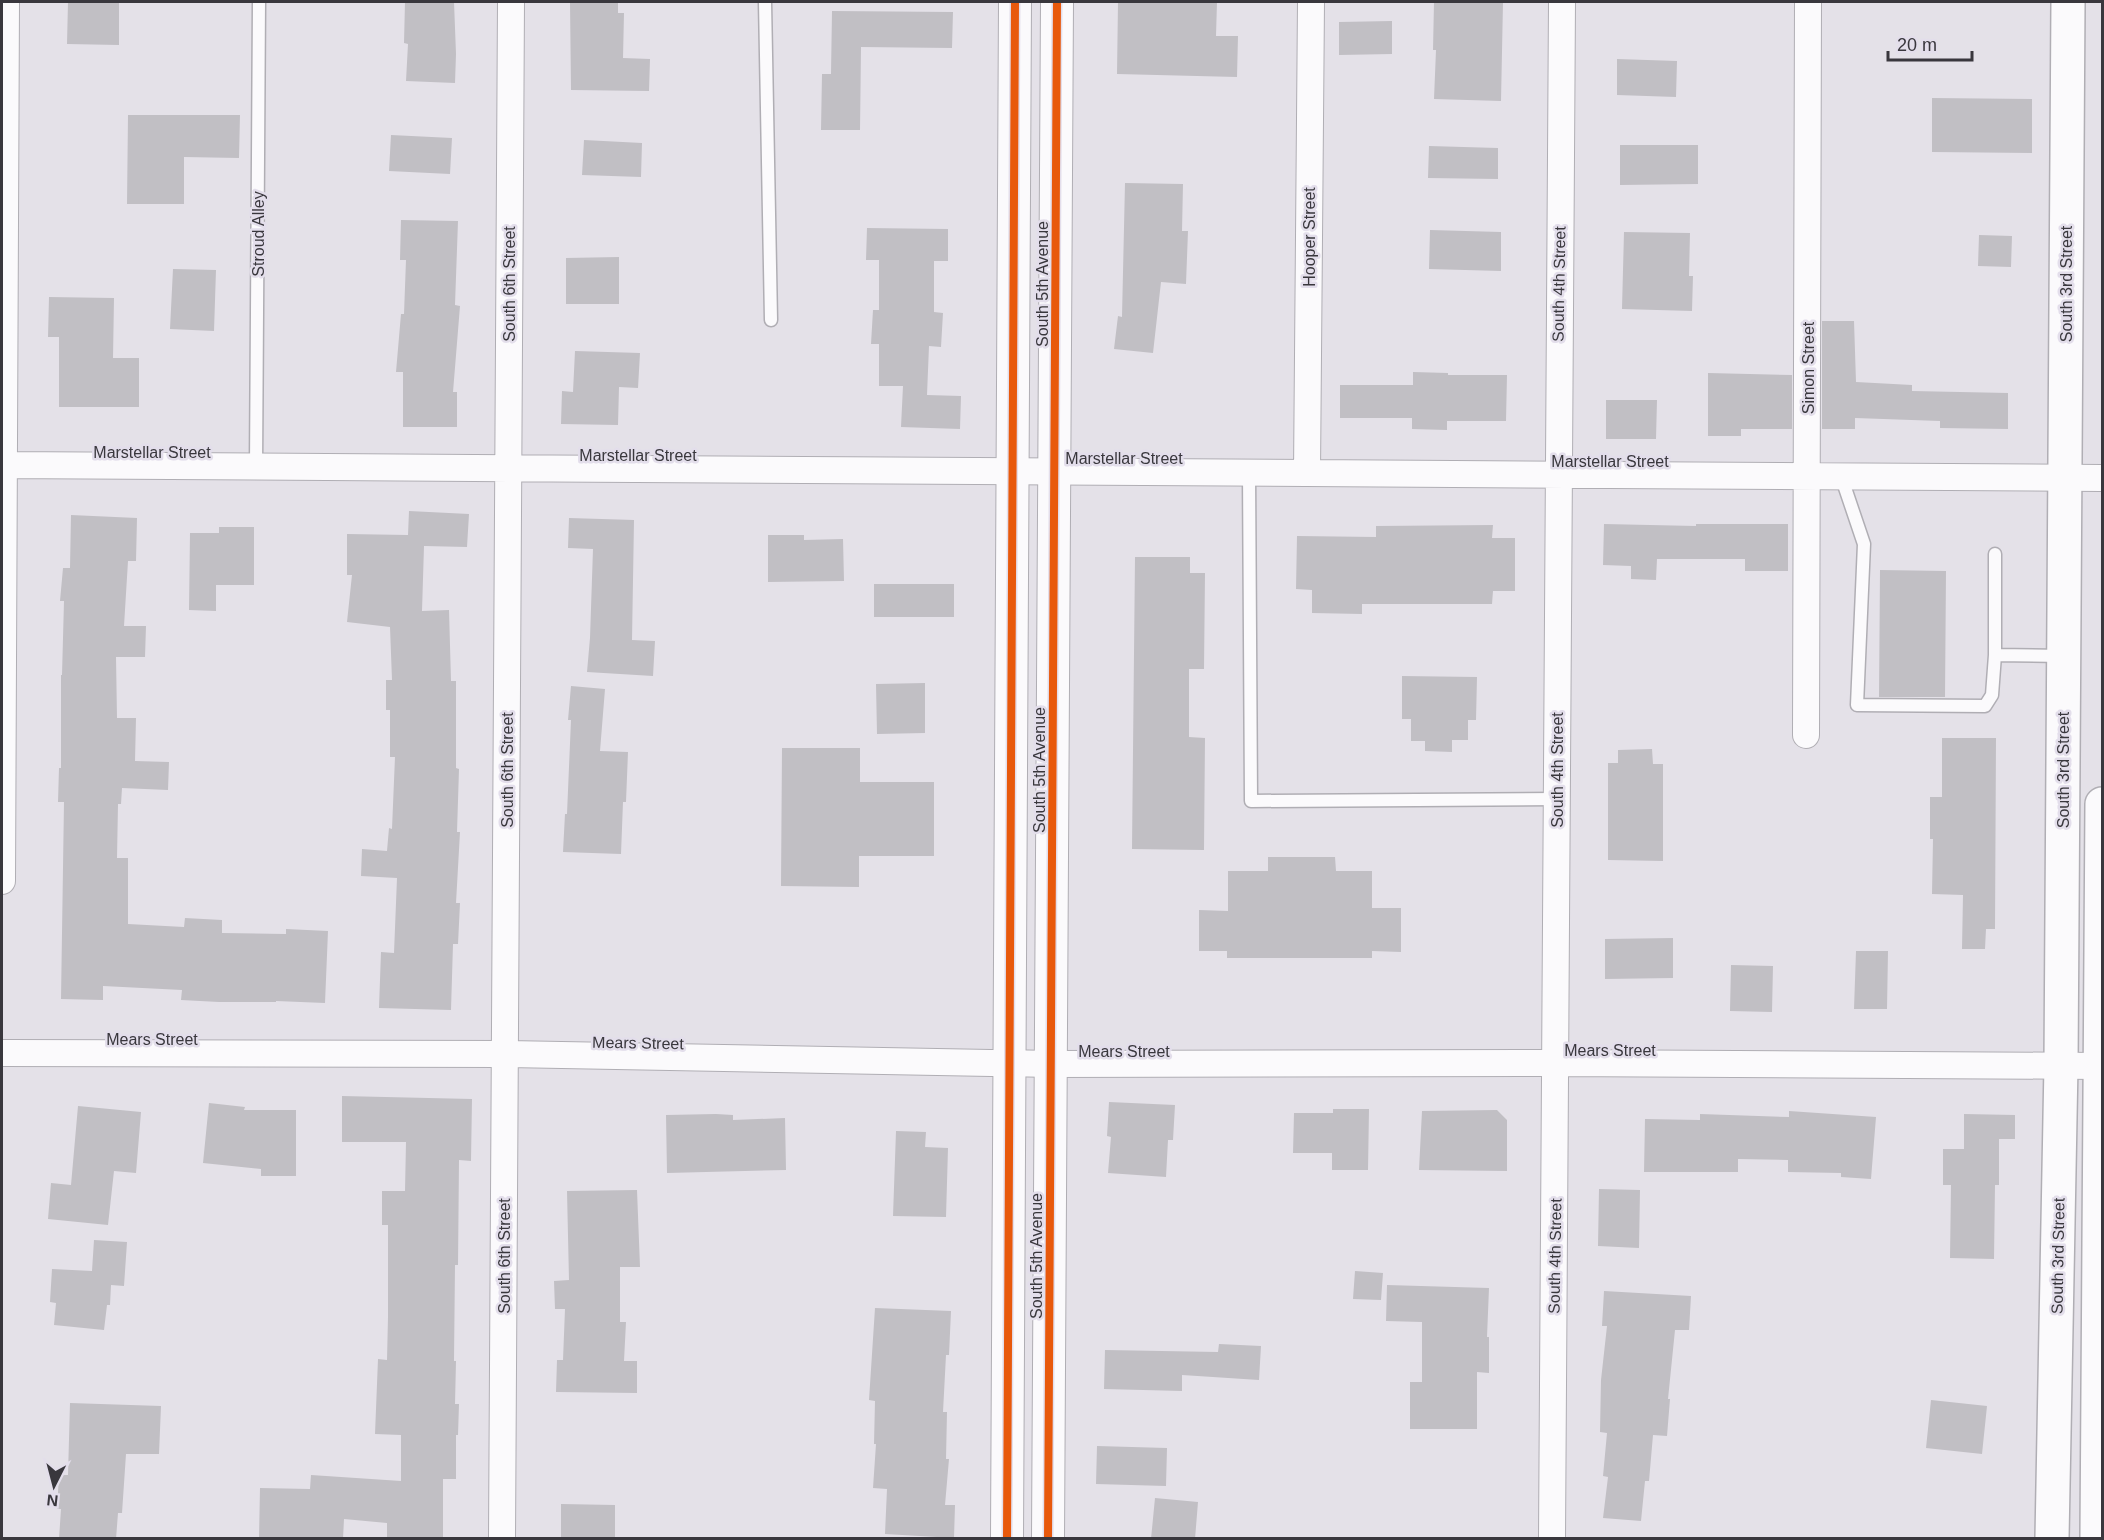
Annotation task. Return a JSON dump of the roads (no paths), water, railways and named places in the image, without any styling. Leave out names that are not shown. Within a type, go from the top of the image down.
[{"type":"highway","name":"South 3rd Street","points":[[2052,1539],[2061,1065],[2068,2]]},
{"type":"highway","points":[[2097,1539],[2103,804]]},
{"type":"street","points":[[2,881],[6,2]]},
{"type":"street","name":"South 6th Street","points":[[502,1539],[511,2]]},
{"type":"street","name":"South 5th Avenue","points":[[1007,1539],[1015,2]]},
{"type":"street","name":"South 5th Avenue","points":[[1048,1539],[1056,2]]},
{"type":"street","name":"Hooper Street","points":[[1307,473],[1311,2]]},
{"type":"street","name":"South 4th Street","points":[[1552,1539],[1557,1063],[1557,475],[1562,2]]},
{"type":"street","name":"Simon Street","points":[[1806,735],[1808,2]]},
{"type":"street","name":"Marstellar Street","points":[[3,465],[2103,478]]},
{"type":"street","name":"Mears Street","points":[[2,1053],[505,1054],[1051,1064],[1557,1063],[2102,1066]]},
{"type":"lane","name":"Stroud Alley","points":[[256,466],[259,2]]},
{"type":"lane","points":[[765,2],[771,320]]},
{"type":"lane","points":[[1249,472],[1251,801],[1557,799]]},
{"type":"lane","points":[[1840,477],[1864,544],[1857,705],[1985,706],[1992,695],[1995,655],[1995,554]]},
{"type":"lane","points":[[1995,655],[2064,656]]}]
